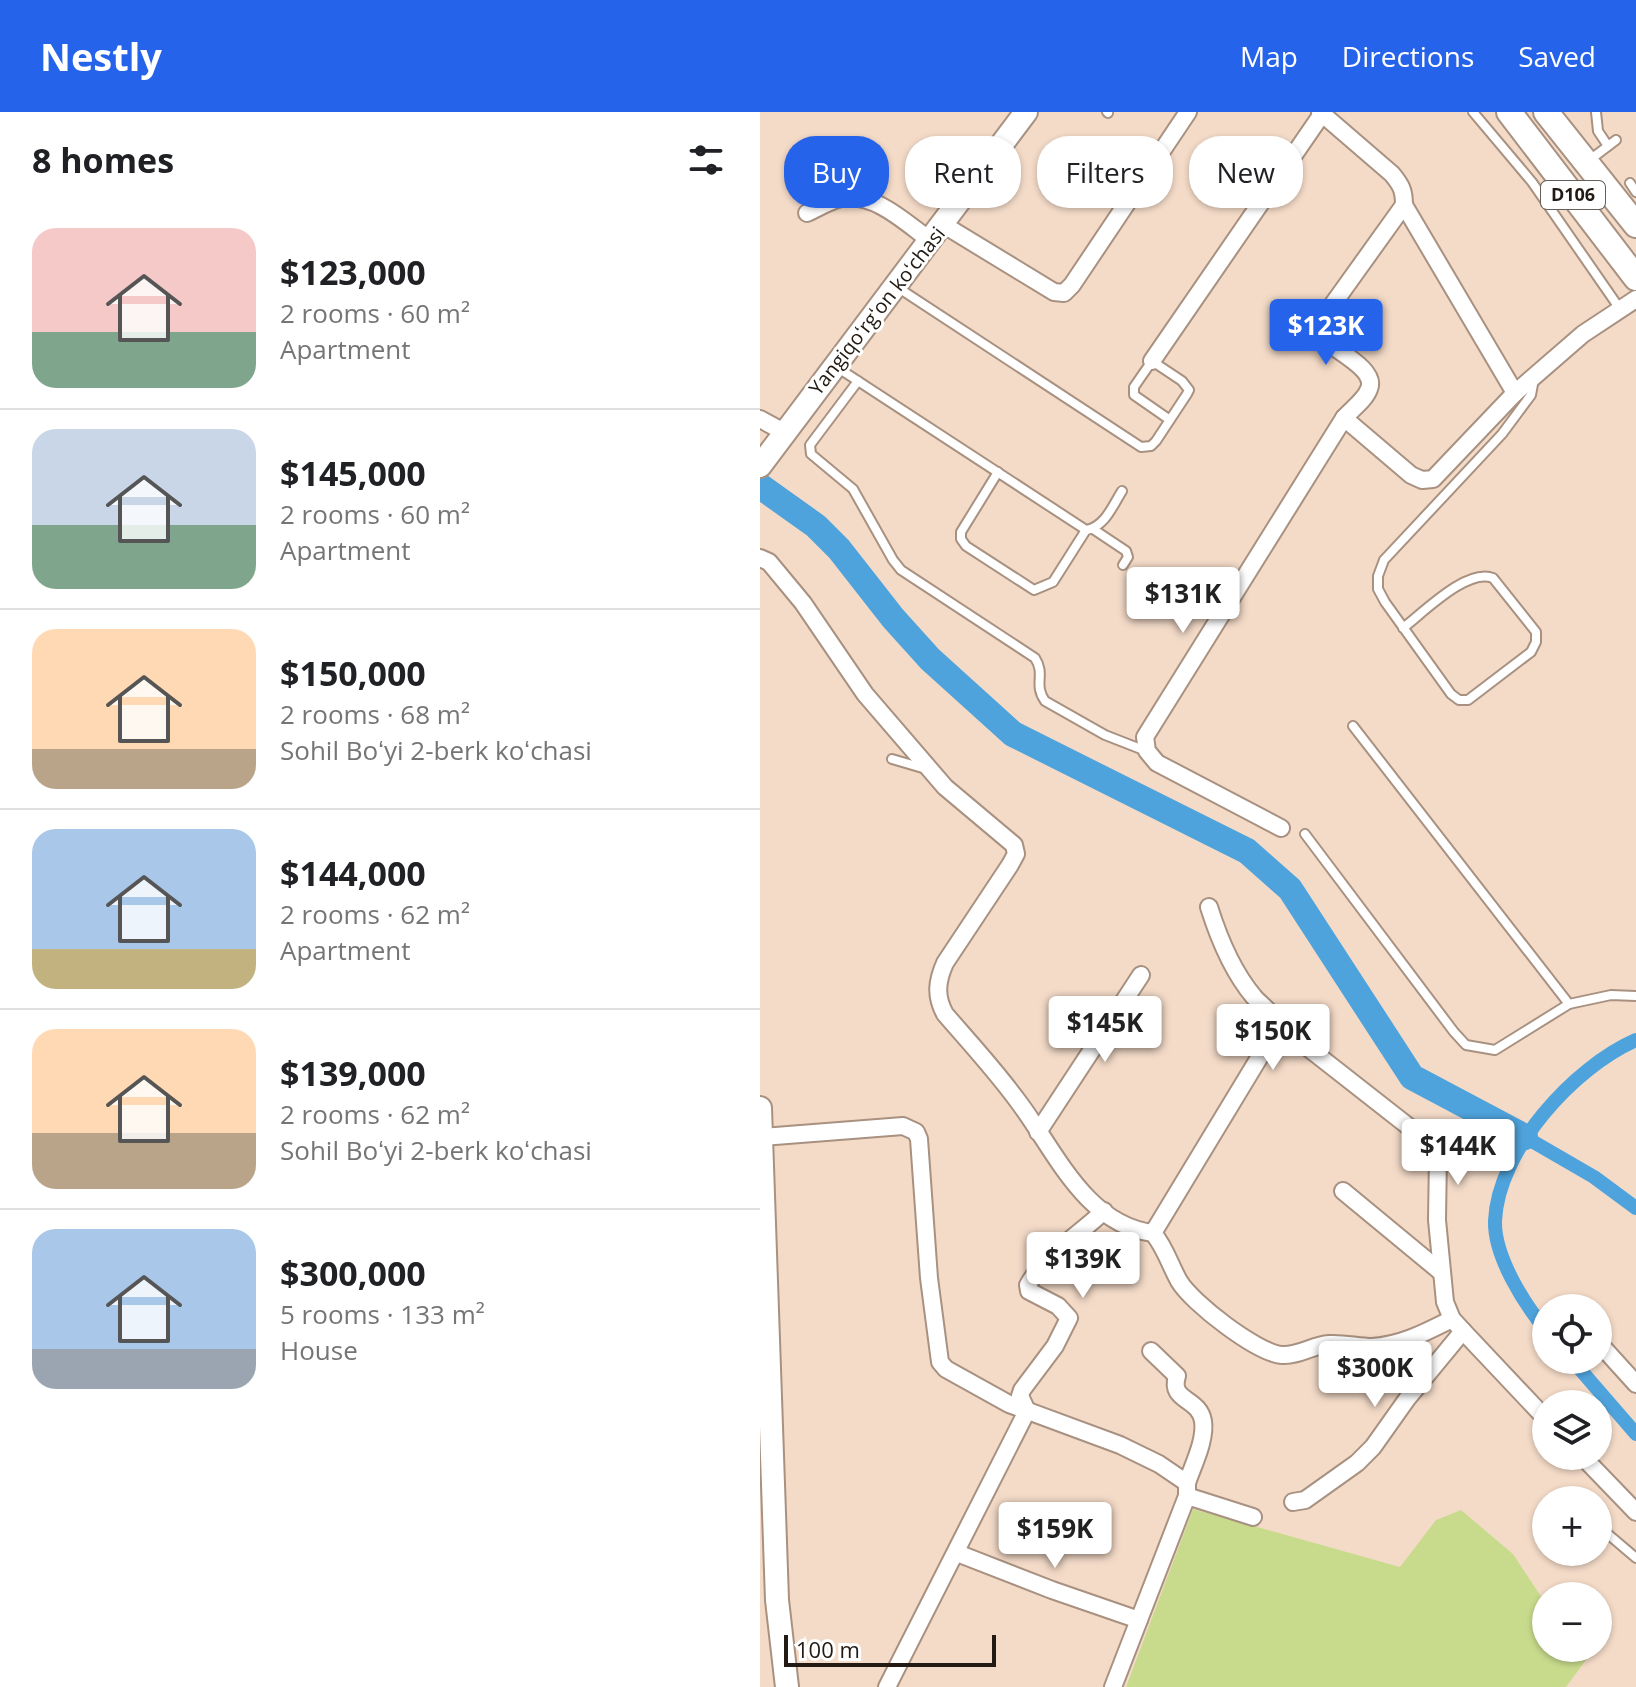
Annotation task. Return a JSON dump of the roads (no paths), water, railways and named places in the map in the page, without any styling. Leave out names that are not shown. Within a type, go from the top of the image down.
[{"type":"main road","name":"D106","points":[[1509,112],[1636,278]]},
{"type":"main road","name":"D106","points":[[1546,112],[1635,220]]},
{"type":"street","name":"Yangiqoʻrgʻon koʻchasi","points":[[760,466],[1026,112]]},
{"type":"street","points":[[807,213],[841,198],[857,197],[938,233],[1054,292],[1064,293],[1188,112]]},
{"type":"street","points":[[1152,361],[1321,113],[1402,186],[1404,205],[1515,393]]},
{"type":"street","points":[[1281,828],[1157,763],[1147,751],[1145,737],[1344,418],[1369,392],[1371,381],[1368,372],[1323,341],[1317,333],[1318,325],[1404,205]]},
{"type":"street","points":[[1344,418],[1411,475],[1422,480],[1433,479],[1515,393],[1583,334],[1636,299]]},
{"type":"street","points":[[760,419],[784,432]]},
{"type":"street","points":[[760,558],[769,562],[803,603],[865,694],[945,787],[1014,845],[1016,854],[945,963],[939,976],[938,1002],[1007,1086],[1077,1187],[1104,1211],[1137,1231],[1153,1233]]},
{"type":"street","points":[[1209,907],[1226,953],[1255,997],[1273,1013],[1279,1025],[1427,1141],[1438,1155],[1437,1220],[1445,1302],[1458,1325],[1532,1404]]},
{"type":"street","points":[[1038,1132],[1141,975]]},
{"type":"street","points":[[1153,1233],[1279,1025]]},
{"type":"street","points":[[760,1108],[769,1601],[787,1687]]},
{"type":"street","points":[[762,1137],[903,1126],[916,1132],[929,1278],[940,1362],[946,1369],[1009,1404],[1120,1445],[1159,1464],[1187,1490],[1253,1517]]},
{"type":"street","points":[[1343,1191],[1441,1272]]},
{"type":"street","points":[[1027,1411],[1020,1396],[1022,1390],[1055,1346],[1069,1318],[1058,1306],[1029,1291],[1028,1285],[1057,1252],[1104,1211]]},
{"type":"street","points":[[1153,1233],[1180,1283],[1193,1298],[1213,1316],[1265,1350],[1281,1355],[1330,1344],[1393,1345],[1458,1325]]},
{"type":"street","points":[[1293,1502],[1305,1500],[1357,1463],[1373,1447],[1458,1325]]},
{"type":"street","points":[[1113,1687],[1187,1490],[1204,1424],[1196,1406],[1175,1390],[1175,1372],[1151,1351]]},
{"type":"street","points":[[1612,1357],[1636,1384]]},
{"type":"street","points":[[887,1687],[1027,1411]]},
{"type":"street","points":[[1596,1470],[1636,1512]]},
{"type":"street","points":[[957,1553],[1139,1620]]},
{"type":"lane","points":[[1473,112],[1532,182],[1620,310]]},
{"type":"lane","points":[[1596,112],[1598,131],[1608,146]]},
{"type":"lane","points":[[1587,163],[1616,140]]},
{"type":"lane","points":[[1630,183],[1636,192]]},
{"type":"lane","points":[[896,286],[1141,447],[1151,446],[1170,420],[1187,394],[1188,385],[1152,361],[1134,387],[1134,395],[1170,420]]},
{"type":"lane","points":[[835,366],[1126,551],[1128,557],[1123,565]]},
{"type":"lane","points":[[1403,628],[1467,579],[1487,576],[1493,578],[1536,632],[1536,642],[1524,659],[1479,693],[1468,700],[1459,700],[1451,694],[1403,628],[1378,589],[1380,567],[1502,434],[1531,395],[1534,378]]},
{"type":"lane","points":[[858,381],[810,445],[811,454],[853,489],[893,560],[911,578],[1035,658],[1041,675],[1037,685],[1045,701],[1105,735],[1147,751]]},
{"type":"lane","points":[[998,472],[961,532],[961,539],[966,546],[1034,590],[1053,582],[1090,529],[1101,523],[1122,491]]},
{"type":"lane","points":[[1353,726],[1569,1004]]},
{"type":"lane","points":[[892,759],[931,770]]},
{"type":"lane","points":[[1305,834],[1466,1045],[1495,1050],[1569,1004],[1611,995],[1636,996]]},
{"type":"lane","points":[[1612,1538],[1636,1558]]},
{"type":"waterway","points":[[760,486],[816,526],[839,549],[930,659],[1013,734],[1247,851],[1290,889],[1412,1077],[1525,1137]]},
{"type":"waterway","points":[[1532,1311],[1499,1249],[1495,1221],[1499,1194],[1510,1167],[1543,1114],[1588,1070],[1636,1040]]},
{"type":"waterway","points":[[1525,1137],[1594,1177],[1636,1208]]},
{"type":"waterway","points":[[1584,1374],[1636,1434]]}]
